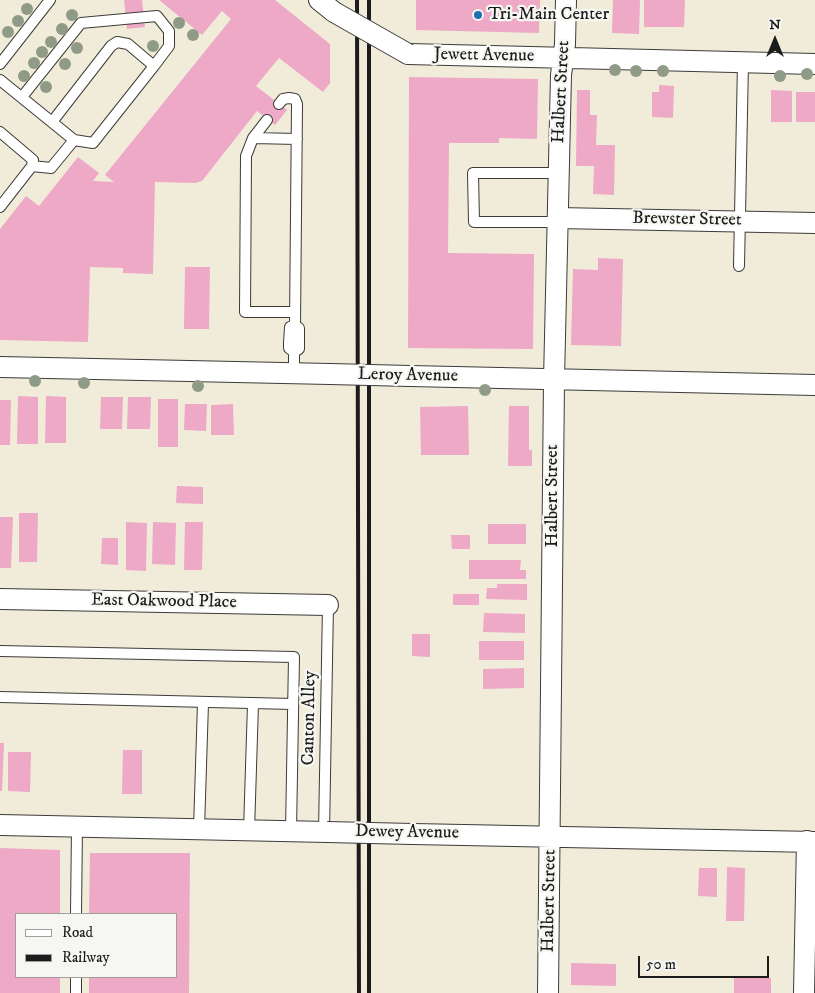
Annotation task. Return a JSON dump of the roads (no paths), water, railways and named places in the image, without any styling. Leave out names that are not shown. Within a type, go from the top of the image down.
[{"type":"street","name":"Halbert Street","points":[[548,993],[554,380],[561,75],[566,0]]},
{"type":"street","name":"Jewett Avenue","points":[[327,6],[408,54],[815,64]]},
{"type":"street","name":"Brewster Street","points":[[558,220],[815,223]]},
{"type":"street","name":"Leroy Avenue","points":[[0,367],[815,385]]},
{"type":"street","name":"East Oakwood Place","points":[[0,599],[328,605]]},
{"type":"street","name":"Dewey Avenue","points":[[0,826],[811,841]]},
{"type":"street","points":[[804,993],[811,841]]},
{"type":"lane","points":[[0,64],[50,0]]},
{"type":"lane","points":[[0,80],[22,98],[52,122],[74,140],[93,143],[169,46],[169,31],[157,16],[81,23],[22,98]]},
{"type":"lane","points":[[52,122],[111,46],[117,42],[128,44],[154,66]]},
{"type":"lane","points":[[739,266],[743,62]]},
{"type":"lane","points":[[279,104],[283,99],[290,98],[295,99],[297,104],[295,325],[290,327],[289,348],[294,352],[294,374]]},
{"type":"lane","points":[[267,120],[253,138],[246,156],[244,312],[295,312]]},
{"type":"lane","points":[[0,132],[33,160],[32,166],[0,207]]},
{"type":"lane","points":[[253,138],[297,138]]},
{"type":"lane","points":[[32,166],[51,168],[74,140]]},
{"type":"lane","points":[[558,220],[474,222],[473,174],[559,173]]},
{"type":"lane","name":"Canton Alley","points":[[326,832],[328,605]]},
{"type":"lane","points":[[0,651],[294,657],[290,831]]},
{"type":"lane","points":[[0,697],[293,704]]},
{"type":"lane","points":[[198,829],[203,703]]},
{"type":"lane","points":[[249,830],[253,704]]},
{"type":"lane","points":[[76,827],[76,913]]},
{"type":"lane","points":[[76,978],[76,993]]},
{"type":"railway","points":[[357,0],[359,993]]},
{"type":"railway","points":[[369,0],[369,993]]},
{"type":"place","name":"Tri-Main Center","points":[[478,15]]}]
